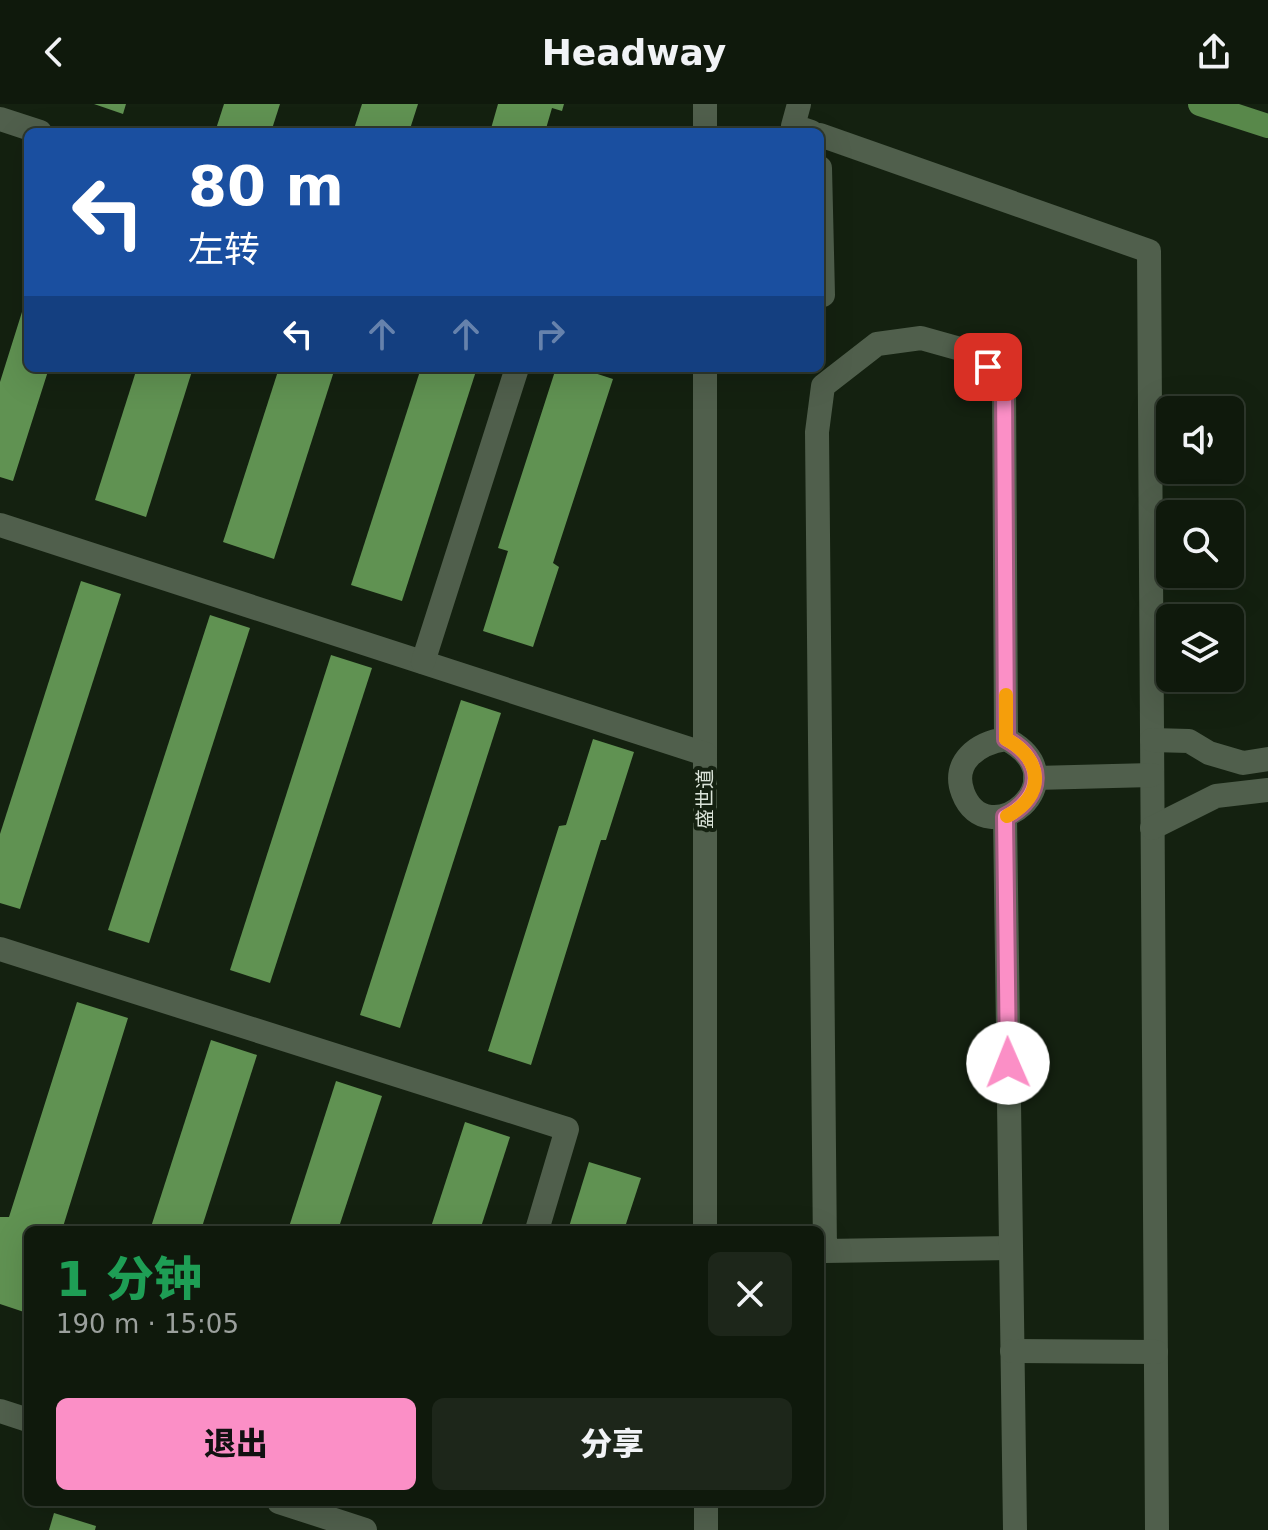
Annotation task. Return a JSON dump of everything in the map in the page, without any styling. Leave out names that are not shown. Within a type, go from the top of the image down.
[{"type":"main road","points":[[1200,104],[1268,126]]},
{"type":"street","points":[[705,104],[705,128]]},
{"type":"street","points":[[799,104],[793,126],[799,128]]},
{"type":"street","points":[[0,119],[28,128]]},
{"type":"street","points":[[824,136],[1149,251],[1157,1530]]},
{"type":"street","points":[[1006,739],[1004,383],[971,352],[921,338],[877,344],[823,386],[817,432],[825,1251],[1011,1248]]},
{"type":"street","points":[[423,662],[516,372]]},
{"type":"street","name":"盛世道","points":[[705,372],[705,1226]]},
{"type":"street","points":[[0,525],[705,754]]},
{"type":"street","points":[[1006,739],[1027,755],[1035,778],[1031,797],[1005,817],[989,816],[975,810],[967,802],[961,788],[961,770],[967,757],[978,747],[1006,739]]},
{"type":"street","points":[[1152,740],[1189,741],[1209,753],[1243,763],[1268,759]]},
{"type":"street","points":[[1035,778],[1152,775]]},
{"type":"street","points":[[1152,828],[1216,796],[1268,790]]},
{"type":"street","points":[[1005,817],[1015,1530]]},
{"type":"street","points":[[0,949],[567,1129],[538,1226]]},
{"type":"street","points":[[1012,1351],[1156,1352]]},
{"type":"street","points":[[0,1411],[24,1419]]},
{"type":"street","points":[[291,1506],[365,1530]]},
{"type":"street","points":[[706,1506],[706,1530]]},
{"type":"building","points":[[94,104],[126,104],[123,114]]},
{"type":"building","points":[[224,104],[280,104],[272,128],[216,128]]},
{"type":"building","points":[[362,104],[418,104],[410,128],[354,128]]},
{"type":"building","points":[[498,104],[564,104],[562,111],[552,108],[546,128],[491,128]]},
{"type":"building","points":[[24,306],[24,372],[48,372],[13,481],[0,477],[0,382]]},
{"type":"building","points":[[136,372],[192,372],[146,517],[95,500]]},
{"type":"building","points":[[278,372],[334,372],[274,559],[223,542]]},
{"type":"building","points":[[420,372],[476,372],[402,601],[351,585]]},
{"type":"building","points":[[555,372],[591,372],[613,379],[553,563],[559,567],[533,647],[483,631],[508,551],[498,548]]},
{"type":"building","points":[[81,581],[121,594],[20,909],[0,903],[0,834]]},
{"type":"building","points":[[210,615],[250,628],[149,943],[108,930]]},
{"type":"building","points":[[331,655],[372,668],[270,983],[230,970]]},
{"type":"building","points":[[461,700],[501,713],[400,1028],[360,1015]]},
{"type":"building","points":[[593,739],[634,752],[606,840],[601,840],[531,1065],[488,1051],[559,826],[566,825]]},
{"type":"building","points":[[77,1002],[128,1018],[63,1226],[24,1226],[24,1312],[0,1304],[0,1217],[9,1217]]},
{"type":"building","points":[[211,1040],[257,1055],[202,1226],[151,1226]]},
{"type":"building","points":[[336,1081],[382,1096],[339,1226],[289,1226]]},
{"type":"building","points":[[465,1122],[510,1137],[481,1226],[431,1226]]},
{"type":"building","points":[[589,1162],[641,1178],[625,1226],[569,1226]]},
{"type":"building","points":[[54,1513],[96,1526],[95,1530],[49,1530]]},
{"type":"slow traffic","points":[[1006,695],[1006,739],[1027,755],[1034,768],[1036,783],[1031,797],[1007,816]]},
{"type":"route","points":[[988,367],[1004,383],[1006,739],[1027,755],[1034,768],[1036,783],[1024,805],[1005,817],[1008,1063]]}]
